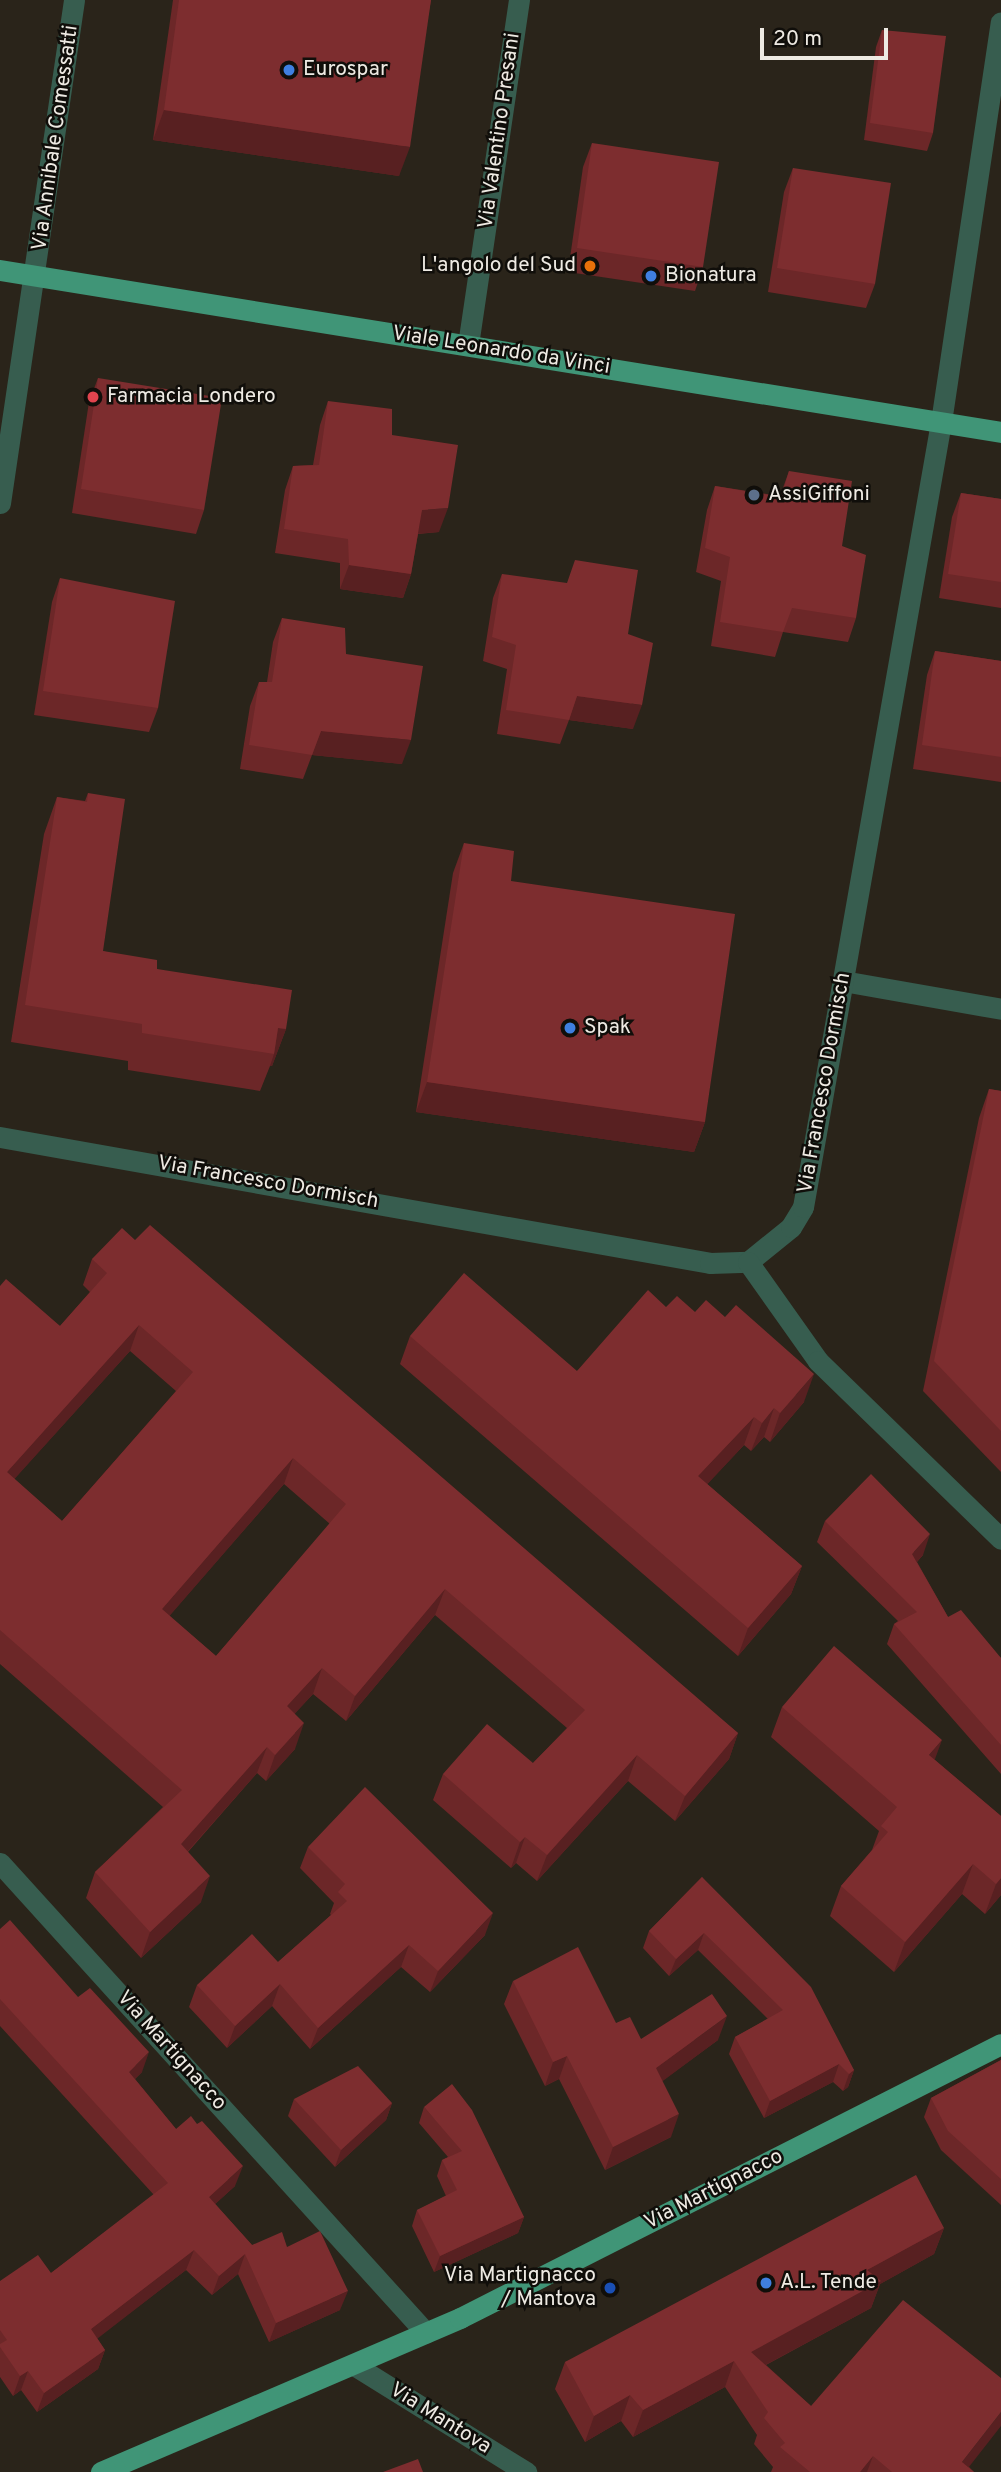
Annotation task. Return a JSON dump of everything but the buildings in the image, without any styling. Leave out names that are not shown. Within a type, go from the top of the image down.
[{"type":"main road","name":"Viale Leonardo da Vinci","points":[[0,270],[1001,432]]},
{"type":"main road","name":"Via Martignacco","points":[[101,2472],[426,2333],[1001,2043]]},
{"type":"street","name":"Via Annibale Comessatti","points":[[0,503],[37,276],[74,0]]},
{"type":"street","name":"Via Valentino Presani","points":[[468,345],[519,0]]},
{"type":"street","name":"Via Francesco Dormisch","points":[[0,1137],[710,1263],[748,1262],[775,1245],[803,1207],[941,422],[1001,22]]},
{"type":"street","points":[[843,981],[1001,1009]]},
{"type":"street","points":[[748,1262],[818,1361],[1001,1539]]},
{"type":"street","name":"Via Martignacco","points":[[0,1863],[426,2333]]},
{"type":"street","name":"Via Mantova","points":[[354,2365],[526,2472]]},
{"type":"place","name":"Eurospar","points":[[289,70]]},
{"type":"place","name":"L'angolo del Sud","points":[[590,266]]},
{"type":"place","name":"Bionatura","points":[[651,276]]},
{"type":"place","name":"Farmacia Londero","points":[[93,397]]},
{"type":"place","name":"AssiGiffoni","points":[[754,495]]},
{"type":"place","name":"Spak","points":[[570,1028]]},
{"type":"place","name":"A.L. Tende","points":[[766,2283]]},
{"type":"place","name":"Via Martignacco / Mantova","points":[[610,2288]]}]
